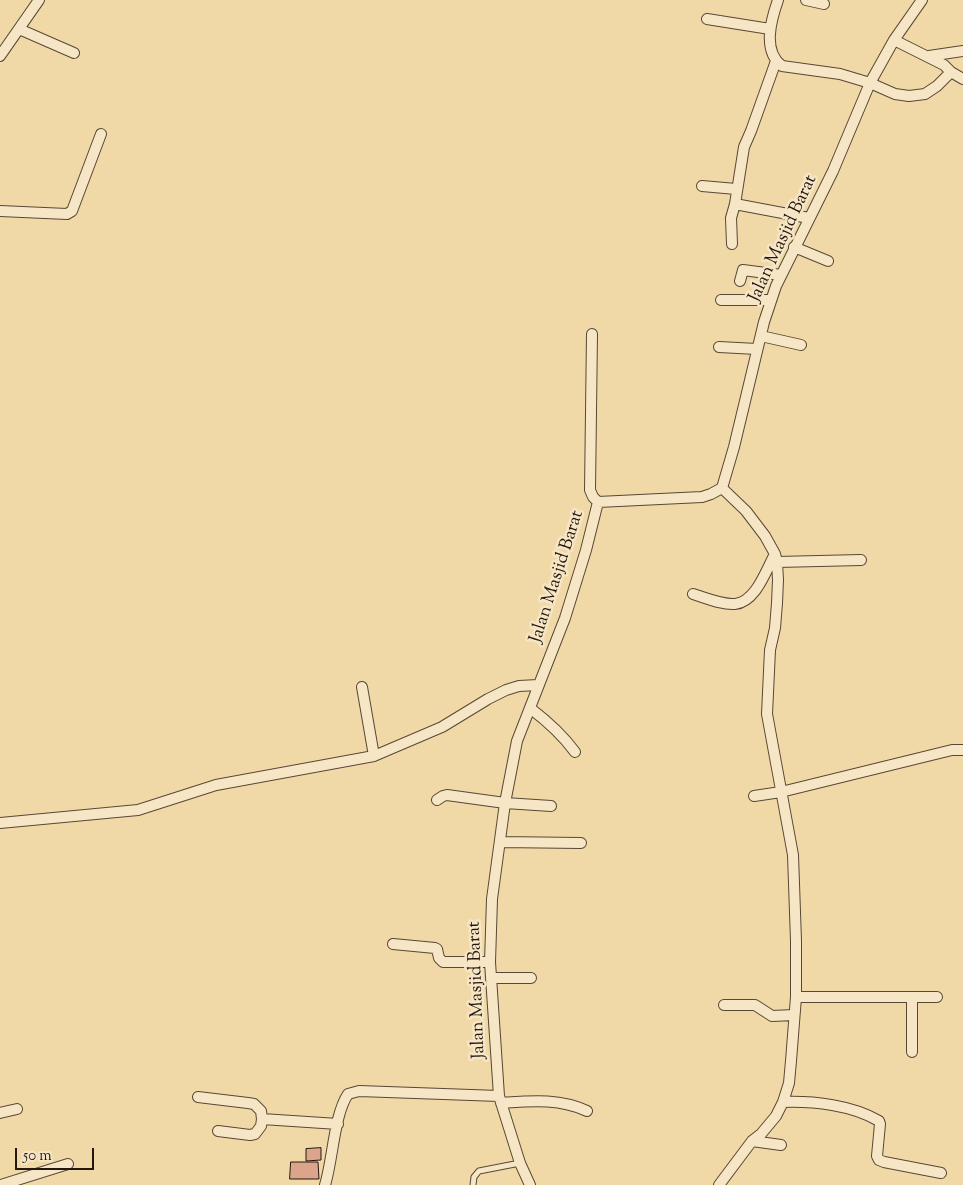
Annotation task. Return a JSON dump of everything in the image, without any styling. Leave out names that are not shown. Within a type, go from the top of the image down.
[{"type":"street","points":[[0,56],[39,0]]},
{"type":"street","points":[[778,0],[770,28],[770,48],[776,61],[782,66],[830,72],[870,83],[895,94],[917,96],[925,94],[951,72]]},
{"type":"street","points":[[806,0],[824,4]]},
{"type":"street","name":"Jalan Masjid Barat","points":[[530,1185],[520,1163],[500,1099],[490,962],[492,899],[506,804],[518,741],[565,618],[586,550],[598,502],[702,496],[722,488],[730,463],[757,349],[771,300],[781,275],[833,171],[870,83],[894,40],[922,0]]},
{"type":"street","points":[[707,19],[770,28]]},
{"type":"street","points":[[19,29],[74,53]]},
{"type":"street","points":[[894,40],[929,56],[963,79]]},
{"type":"street","points":[[929,56],[963,51]]},
{"type":"street","points":[[732,244],[731,218],[744,147],[776,61]]},
{"type":"street","points":[[0,211],[67,214],[72,210],[100,134]]},
{"type":"street","points":[[702,186],[736,189]]},
{"type":"street","points":[[735,204],[809,218]]},
{"type":"street","points":[[794,248],[828,260]]},
{"type":"street","points":[[740,281],[743,270],[781,275]]},
{"type":"street","points":[[721,300],[771,300]]},
{"type":"street","points":[[592,334],[590,490],[598,502]]},
{"type":"street","points":[[761,336],[801,345]]},
{"type":"street","points":[[719,346],[757,349]]},
{"type":"street","points":[[719,1185],[752,1141],[769,1125],[781,1109],[789,1083],[796,997],[796,912],[793,855],[767,714],[770,650],[777,603],[778,580],[776,558],[765,536],[752,518],[722,488]]},
{"type":"street","points":[[776,558],[861,560]]},
{"type":"street","points":[[694,594],[727,603],[736,604],[743,601],[755,592],[776,558]]},
{"type":"street","points":[[0,823],[138,810],[216,785],[374,756],[442,727],[506,690],[519,686],[538,685]]},
{"type":"street","points":[[362,687],[374,756]]},
{"type":"street","points":[[530,708],[554,726],[566,738],[575,752]]},
{"type":"street","points":[[754,796],[781,792],[952,750],[963,750]]},
{"type":"street","points":[[437,800],[447,795],[506,804],[551,806]]},
{"type":"street","points":[[500,842],[582,843]]},
{"type":"street","points":[[393,944],[435,948],[440,960],[444,962],[490,962]]},
{"type":"street","points":[[491,978],[531,978]]},
{"type":"street","points":[[796,997],[937,997]]},
{"type":"street","points":[[912,997],[912,1052]]},
{"type":"street","points":[[724,1005],[755,1005],[772,1016],[794,1014]]},
{"type":"street","points":[[325,1185],[344,1099],[353,1091],[550,1100],[587,1111]]},
{"type":"street","points":[[198,1097],[254,1104],[262,1111],[261,1126],[255,1134],[218,1131]]},
{"type":"street","points":[[783,1102],[817,1103],[856,1111],[875,1119],[880,1124],[877,1156],[879,1160],[941,1173]]},
{"type":"street","points":[[0,1113],[17,1109]]},
{"type":"street","points":[[262,1119],[338,1124]]},
{"type":"street","points":[[752,1141],[781,1145]]},
{"type":"street","points":[[1,1185],[68,1164]]},
{"type":"lane","points":[[473,1185],[474,1177],[479,1171],[520,1163]]},
{"type":"building","points":[[321,1148],[321,1160],[306,1161],[306,1149]]},
{"type":"building","points":[[291,1162],[318,1162],[319,1179],[290,1179]]}]
